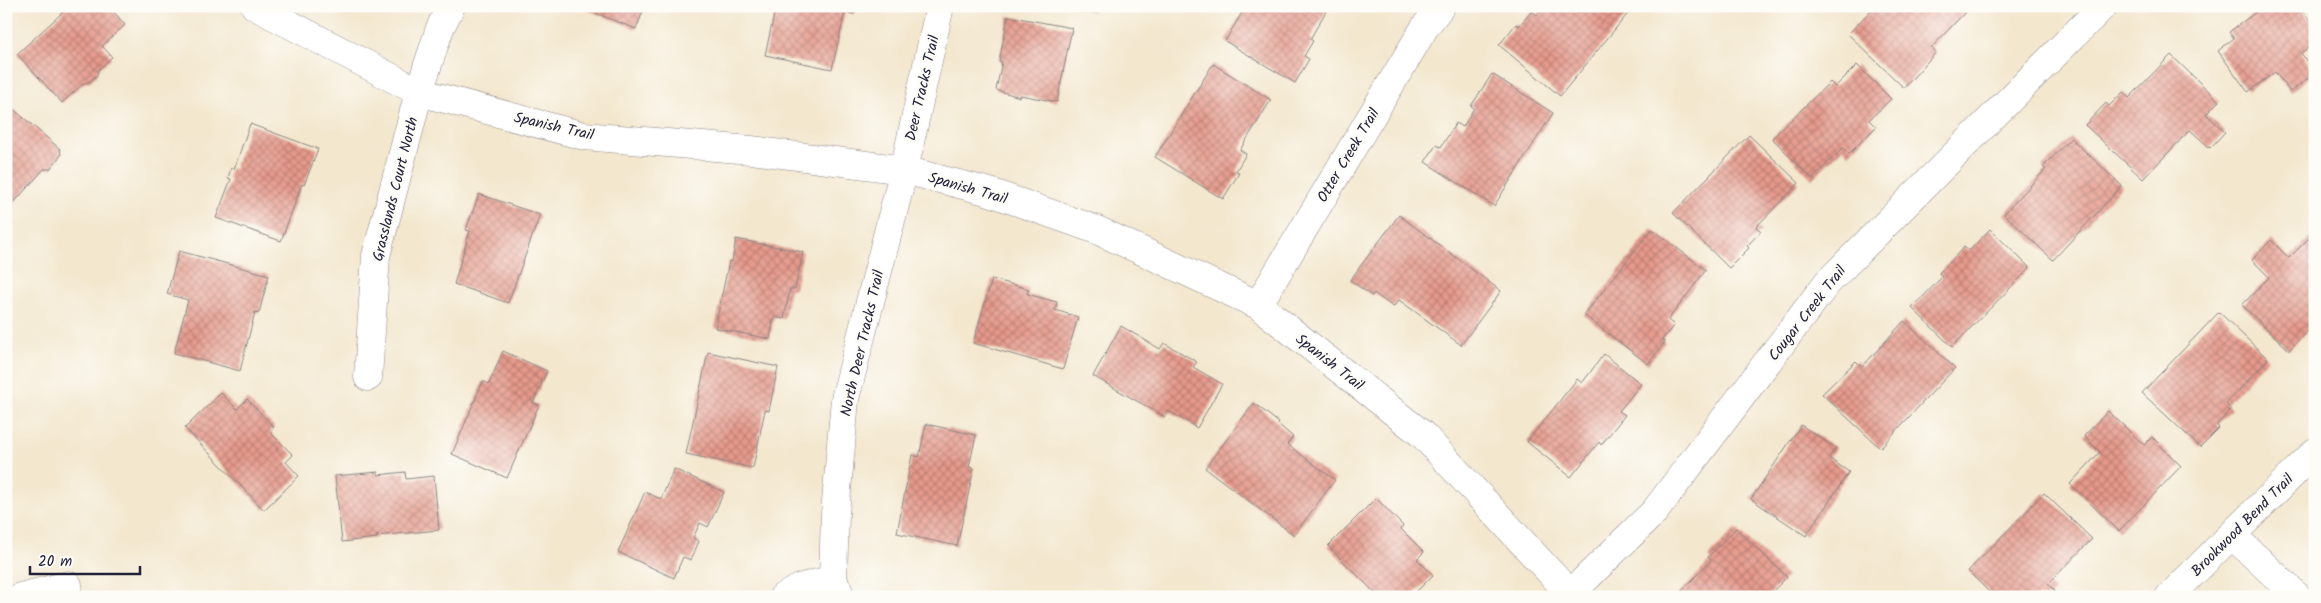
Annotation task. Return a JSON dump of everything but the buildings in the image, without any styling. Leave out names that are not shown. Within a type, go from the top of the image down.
[{"type":"street","name":"Spanish Trail","points":[[255,6],[419,92],[584,136],[750,150],[904,170],[990,192],[1097,230],[1258,305],[1423,435],[1572,595]]},
{"type":"street","name":"Grasslands Court North","points":[[368,377],[376,256],[419,92],[440,28],[451,6]]},
{"type":"street","name":"Deer Tracks Trail","points":[[904,170],[940,6]]},
{"type":"street","name":"Otter Creek Trail","points":[[1258,305],[1425,26],[1441,6]]},
{"type":"street","name":"Cougar Creek Trail","points":[[1572,595],[1655,511],[1827,283],[2102,6]]},
{"type":"street","name":"North Deer Tracks Trail","points":[[783,597],[802,587],[837,588],[835,514],[846,399],[904,170]]},
{"type":"street","name":"Brookwood Bend Trail","points":[[2169,597],[2315,452]]},
{"type":"street","points":[[2232,535],[2298,597]]},
{"type":"street","points":[[20,597],[68,584]]}]
